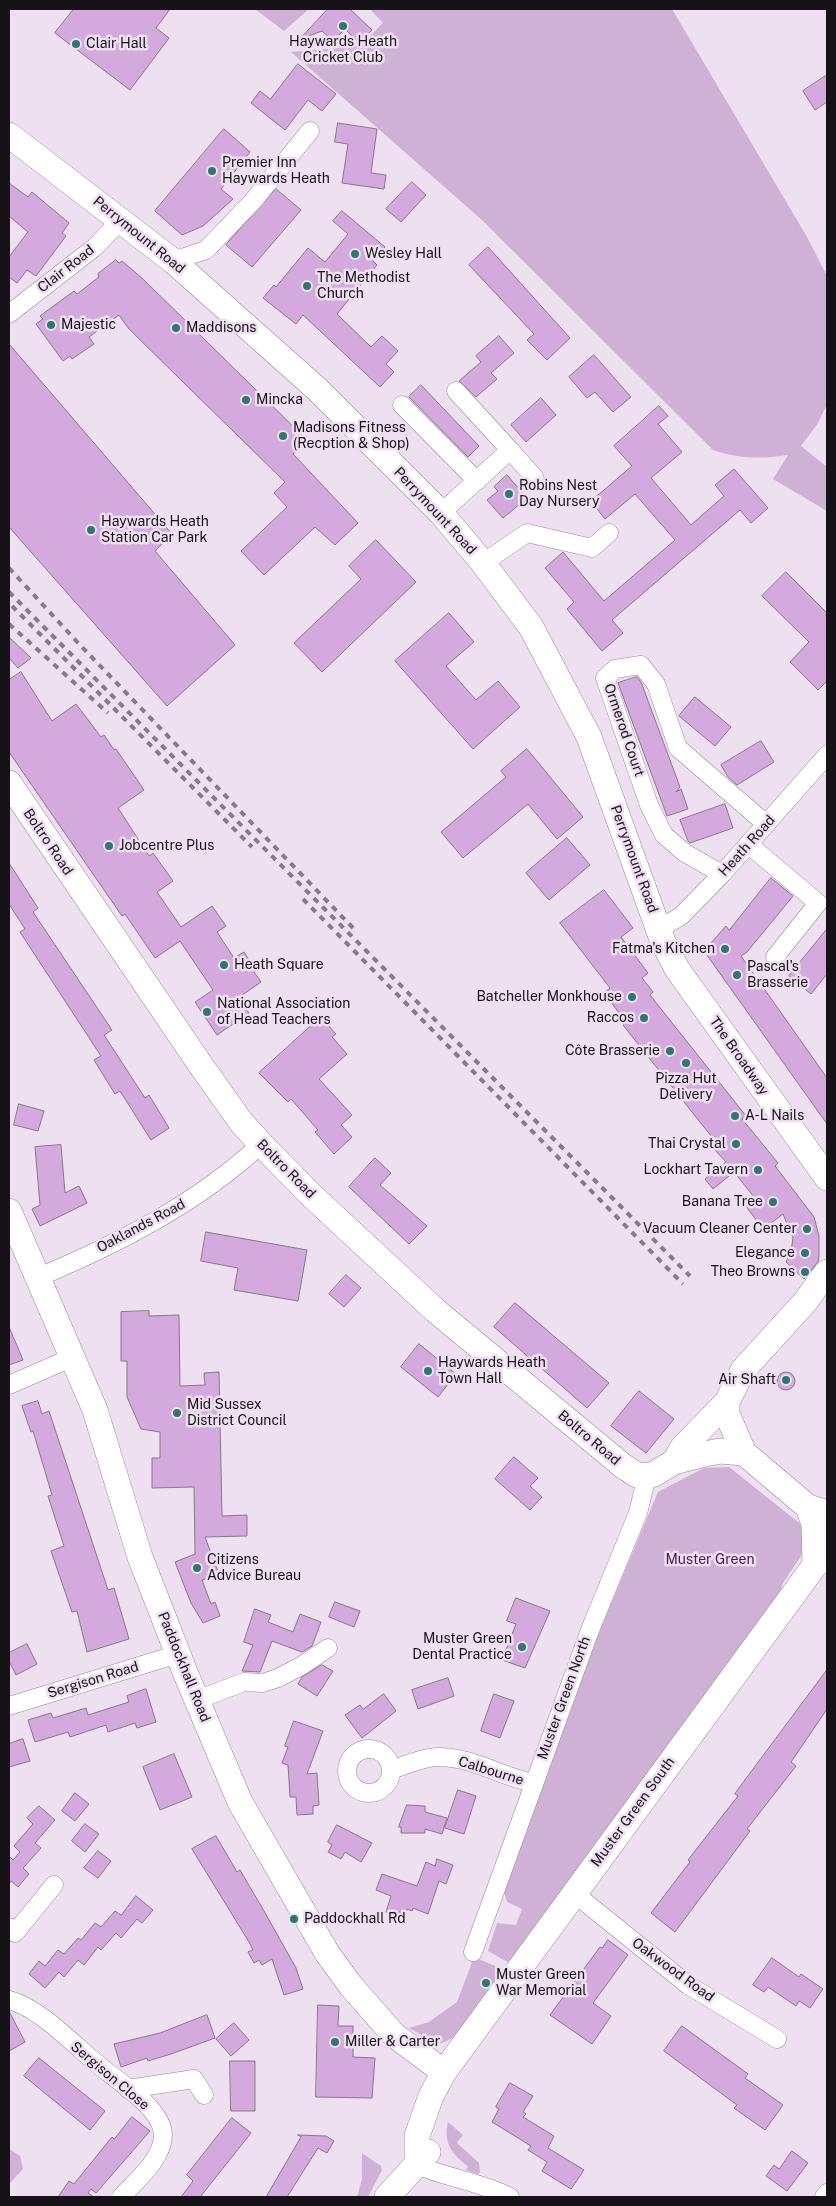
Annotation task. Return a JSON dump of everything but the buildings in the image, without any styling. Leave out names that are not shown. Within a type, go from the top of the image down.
[{"type":"main road","name":"Perrymount Road","points":[[9,135],[173,261],[318,389],[441,513],[483,563],[531,627],[589,737],[659,929]]},
{"type":"main road","name":"Boltro Road","points":[[9,784],[241,1122],[311,1194],[436,1311],[623,1466],[637,1475],[647,1476]]},
{"type":"main road","name":"The Broadway","points":[[659,929],[662,942],[677,969],[827,1178]]},
{"type":"main road","name":"Paddockhall Road","points":[[9,1211],[107,1444],[140,1557],[240,1802],[327,1953],[350,1986],[386,2027],[444,2072]]},
{"type":"main road","points":[[674,1462],[683,1447],[727,1402],[743,1370],[805,1302],[827,1272]]},
{"type":"main road","points":[[727,1402],[727,1414],[744,1454],[818,1510],[814,1524],[821,1561]]},
{"type":"main road","points":[[647,1476],[674,1462],[720,1451],[744,1454]]},
{"type":"main road","name":"Muster Green South","points":[[417,2165],[417,2136],[430,2096],[444,2072],[821,1561]]},
{"type":"main road","points":[[387,2197],[417,2165]]},
{"type":"street","points":[[173,261],[206,250],[253,201],[310,131]]},
{"type":"street","name":"Clair Road","points":[[14,310],[95,247],[121,220]]},
{"type":"street","points":[[456,391],[534,477]]},
{"type":"street","points":[[402,405],[477,482]]},
{"type":"street","points":[[441,513],[510,450]]},
{"type":"street","points":[[483,563],[526,533],[592,548],[609,533]]},
{"type":"street","name":"Ormerod Court","points":[[722,874],[685,853],[664,835],[649,805],[605,678],[615,669],[641,665],[656,684],[678,748],[766,824]]},
{"type":"street","name":"Heath Road","points":[[659,929],[681,916],[722,874],[827,755]]},
{"type":"street","points":[[748,844],[818,903],[775,957]]},
{"type":"street","name":"Oaklands Road","points":[[37,1278],[164,1217],[218,1180],[262,1144]]},
{"type":"street","points":[[9,1385],[72,1358]]},
{"type":"street","name":"Muster Green North","points":[[473,1952],[590,1630],[638,1513],[647,1476]]},
{"type":"street","points":[[197,1700],[244,1682],[263,1683],[278,1678],[301,1666],[328,1648]]},
{"type":"street","name":"Sergison Road","points":[[9,1706],[178,1654]]},
{"type":"street","name":"Calbourne","points":[[391,1770],[436,1757],[463,1760],[533,1783]]},
{"type":"street","points":[[11,1934],[54,1885]]},
{"type":"street","name":"Oakwood Road","points":[[575,1894],[688,1985],[776,2039]]},
{"type":"street","name":"Sergison Close","points":[[9,2000],[28,2008],[128,2089],[150,2109],[160,2123],[163,2135],[160,2149],[149,2167],[121,2197]]},
{"type":"street","points":[[128,2089],[194,2079],[204,2095]]},
{"type":"street","points":[[417,2165],[437,2174],[496,2190],[510,2197]]},
{"type":"street","points":[[824,2197],[827,2193]]},
{"type":"green space","points":[[255,9],[309,9],[284,31]]},
{"type":"green space","points":[[370,9],[672,9],[807,237],[827,276],[827,404],[818,423],[801,446],[827,467],[827,511],[773,479],[788,455],[750,457],[713,450],[482,220],[291,52],[360,46],[383,23]]},
{"type":"green space","name":"Muster Green","points":[[729,1467],[803,1526],[803,1553],[781,1586],[783,1589],[511,1964],[488,1951],[497,1923],[516,1925],[522,1909],[507,1902],[504,1892],[600,1630],[658,1492],[704,1468]]},
{"type":"green space","points":[[474,1957],[507,1971],[475,2017],[465,2027],[455,2036],[444,2042],[432,2045],[429,2036],[409,2028],[429,2022],[457,2002]]},
{"type":"green space","points":[[448,2122],[463,2135],[457,2143],[479,2163],[480,2173],[477,2174],[466,2170],[468,2166],[453,2153],[447,2136]]},
{"type":"green space","points":[[9,2149],[20,2156],[23,2169],[9,2184]]},
{"type":"green space","points":[[362,2153],[381,2166],[382,2170],[368,2197],[357,2197],[362,2179]]},
{"type":"railway","points":[[9,568],[80,645],[355,930]]},
{"type":"railway","points":[[9,592],[690,1276]]},
{"type":"railway","points":[[12,606],[252,847]]},
{"type":"railway","points":[[9,624],[108,713]]},
{"type":"railway","points":[[303,899],[683,1284]]},
{"type":"place","name":"Haywards Heath Cricket Club","points":[[343,26]]},
{"type":"place","name":"Clair Hall","points":[[76,44]]},
{"type":"place","name":"Premier Inn Haywards Heath","points":[[212,171]]},
{"type":"place","name":"Wesley Hall","points":[[355,254]]},
{"type":"place","name":"The Methodist Church","points":[[307,286]]},
{"type":"place","name":"Majestic","points":[[51,325]]},
{"type":"place","name":"Maddisons","points":[[176,328]]},
{"type":"place","name":"Mincka","points":[[246,400]]},
{"type":"place","name":"Madisons Fitness (Recption & Shop)","points":[[283,436]]},
{"type":"place","name":"Robins Nest Day Nursery","points":[[509,494]]},
{"type":"place","name":"Haywards Heath Station Car Park","points":[[91,530]]},
{"type":"place","name":"Jobcentre Plus","points":[[109,846]]},
{"type":"place","name":"Fatma's Kitchen","points":[[725,949]]},
{"type":"place","name":"Heath Square","points":[[224,965]]},
{"type":"place","name":"Pascal's Brasserie","points":[[737,975]]},
{"type":"place","name":"Batcheller Monkhouse","points":[[632,997]]},
{"type":"place","name":"National Association of Head Teachers","points":[[207,1012]]},
{"type":"place","name":"Raccos","points":[[644,1018]]},
{"type":"place","name":"Côte Brasserie","points":[[670,1051]]},
{"type":"place","name":"Pizza Hut Delivery","points":[[686,1063]]},
{"type":"place","name":"A-L Nails","points":[[735,1116]]},
{"type":"place","name":"Thai Crystal","points":[[736,1144]]},
{"type":"place","name":"Lockhart Tavern","points":[[758,1170]]},
{"type":"place","name":"Banana Tree","points":[[773,1202]]},
{"type":"place","name":"Vacuum Cleaner Center","points":[[807,1229]]},
{"type":"place","name":"Elegance","points":[[805,1253]]},
{"type":"place","name":"Theo Browns","points":[[805,1272]]},
{"type":"place","name":"Haywards Heath Town Hall","points":[[428,1371]]},
{"type":"place","name":"Air Shaft","points":[[786,1380]]},
{"type":"place","name":"Mid Sussex District Council","points":[[177,1413]]},
{"type":"place","name":"Citizens Advice Bureau","points":[[197,1568]]},
{"type":"place","name":"Muster Green Dental Practice","points":[[522,1647]]},
{"type":"place","name":"Paddockhall Rd","points":[[294,1919]]},
{"type":"place","name":"Muster Green War Memorial","points":[[486,1983]]},
{"type":"place","name":"Miller & Carter","points":[[335,2042]]}]
